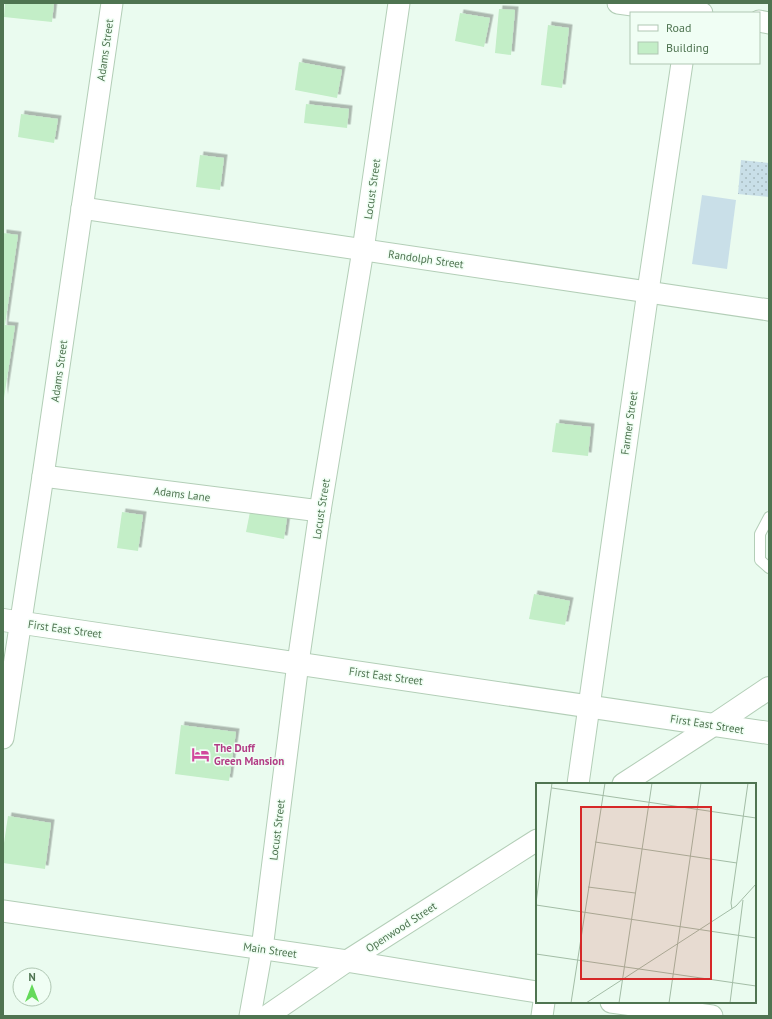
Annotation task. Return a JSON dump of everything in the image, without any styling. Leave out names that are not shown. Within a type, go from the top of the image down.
[{"type":"street","name":"Adams Street","points":[[3,738],[12,622],[43,476],[112,3]]},
{"type":"street","name":"Locust Street","points":[[250,1016],[262,949],[298,663],[320,511],[363,250],[399,3]]},
{"type":"street","points":[[618,3],[669,10],[693,10]]},
{"type":"street","name":"Farmer Street","points":[[578,783],[682,64]]},
{"type":"street","name":"Randolph Street","points":[[82,208],[769,310]]},
{"type":"street","name":"Adams Lane","points":[[43,476],[320,511]]},
{"type":"street","name":"First East Street","points":[[12,622],[769,733]]},
{"type":"street","points":[[625,783],[769,688]]},
{"type":"street","name":"Openwood Street","points":[[267,1016],[347,961],[536,841]]},
{"type":"street","name":"Main Street","points":[[3,911],[347,961],[536,992]]},
{"type":"street","points":[[542,1016],[544,1003]]},
{"type":"street","points":[[618,1003],[712,1016]]},
{"type":"lane","points":[[769,517],[760,534],[760,560],[769,568]]},
{"type":"shaded area","points":[[741,160],[769,163],[769,197],[738,194]]},
{"type":"shaded area","points":[[702,195],[736,200],[727,269],[692,264]]},
{"type":"building","points":[[5,3],[54,3],[52,22],[4,17]]},
{"type":"building","points":[[499,9],[515,10],[511,55],[495,53]]},
{"type":"building","points":[[460,13],[490,18],[484,47],[455,41]]},
{"type":"building","points":[[548,25],[569,28],[562,88],[541,85]]},
{"type":"building","points":[[299,62],[342,70],[337,98],[295,90]]},
{"type":"building","points":[[306,104],[349,109],[347,128],[304,123]]},
{"type":"building","points":[[21,114],[58,119],[54,143],[18,137]]},
{"type":"building","points":[[200,155],[224,158],[220,190],[196,187]]},
{"type":"building","points":[[3,233],[18,235],[5,325],[15,326],[4,398]]},
{"type":"building","points":[[556,423],[591,427],[588,456],[552,452]]},
{"type":"building","points":[[122,512],[143,515],[138,551],[117,548]]},
{"type":"building","points":[[250,512],[287,518],[284,539],[246,532]]},
{"type":"building","points":[[534,594],[570,601],[565,625],[529,619]]},
{"type":"building","points":[[181,725],[236,732],[229,781],[175,774]]},
{"type":"building","points":[[8,816],[51,823],[45,869],[3,863],[3,850]]},
{"type":"place","name":"The Duff Green Mansion","points":[[201,754]]}]
